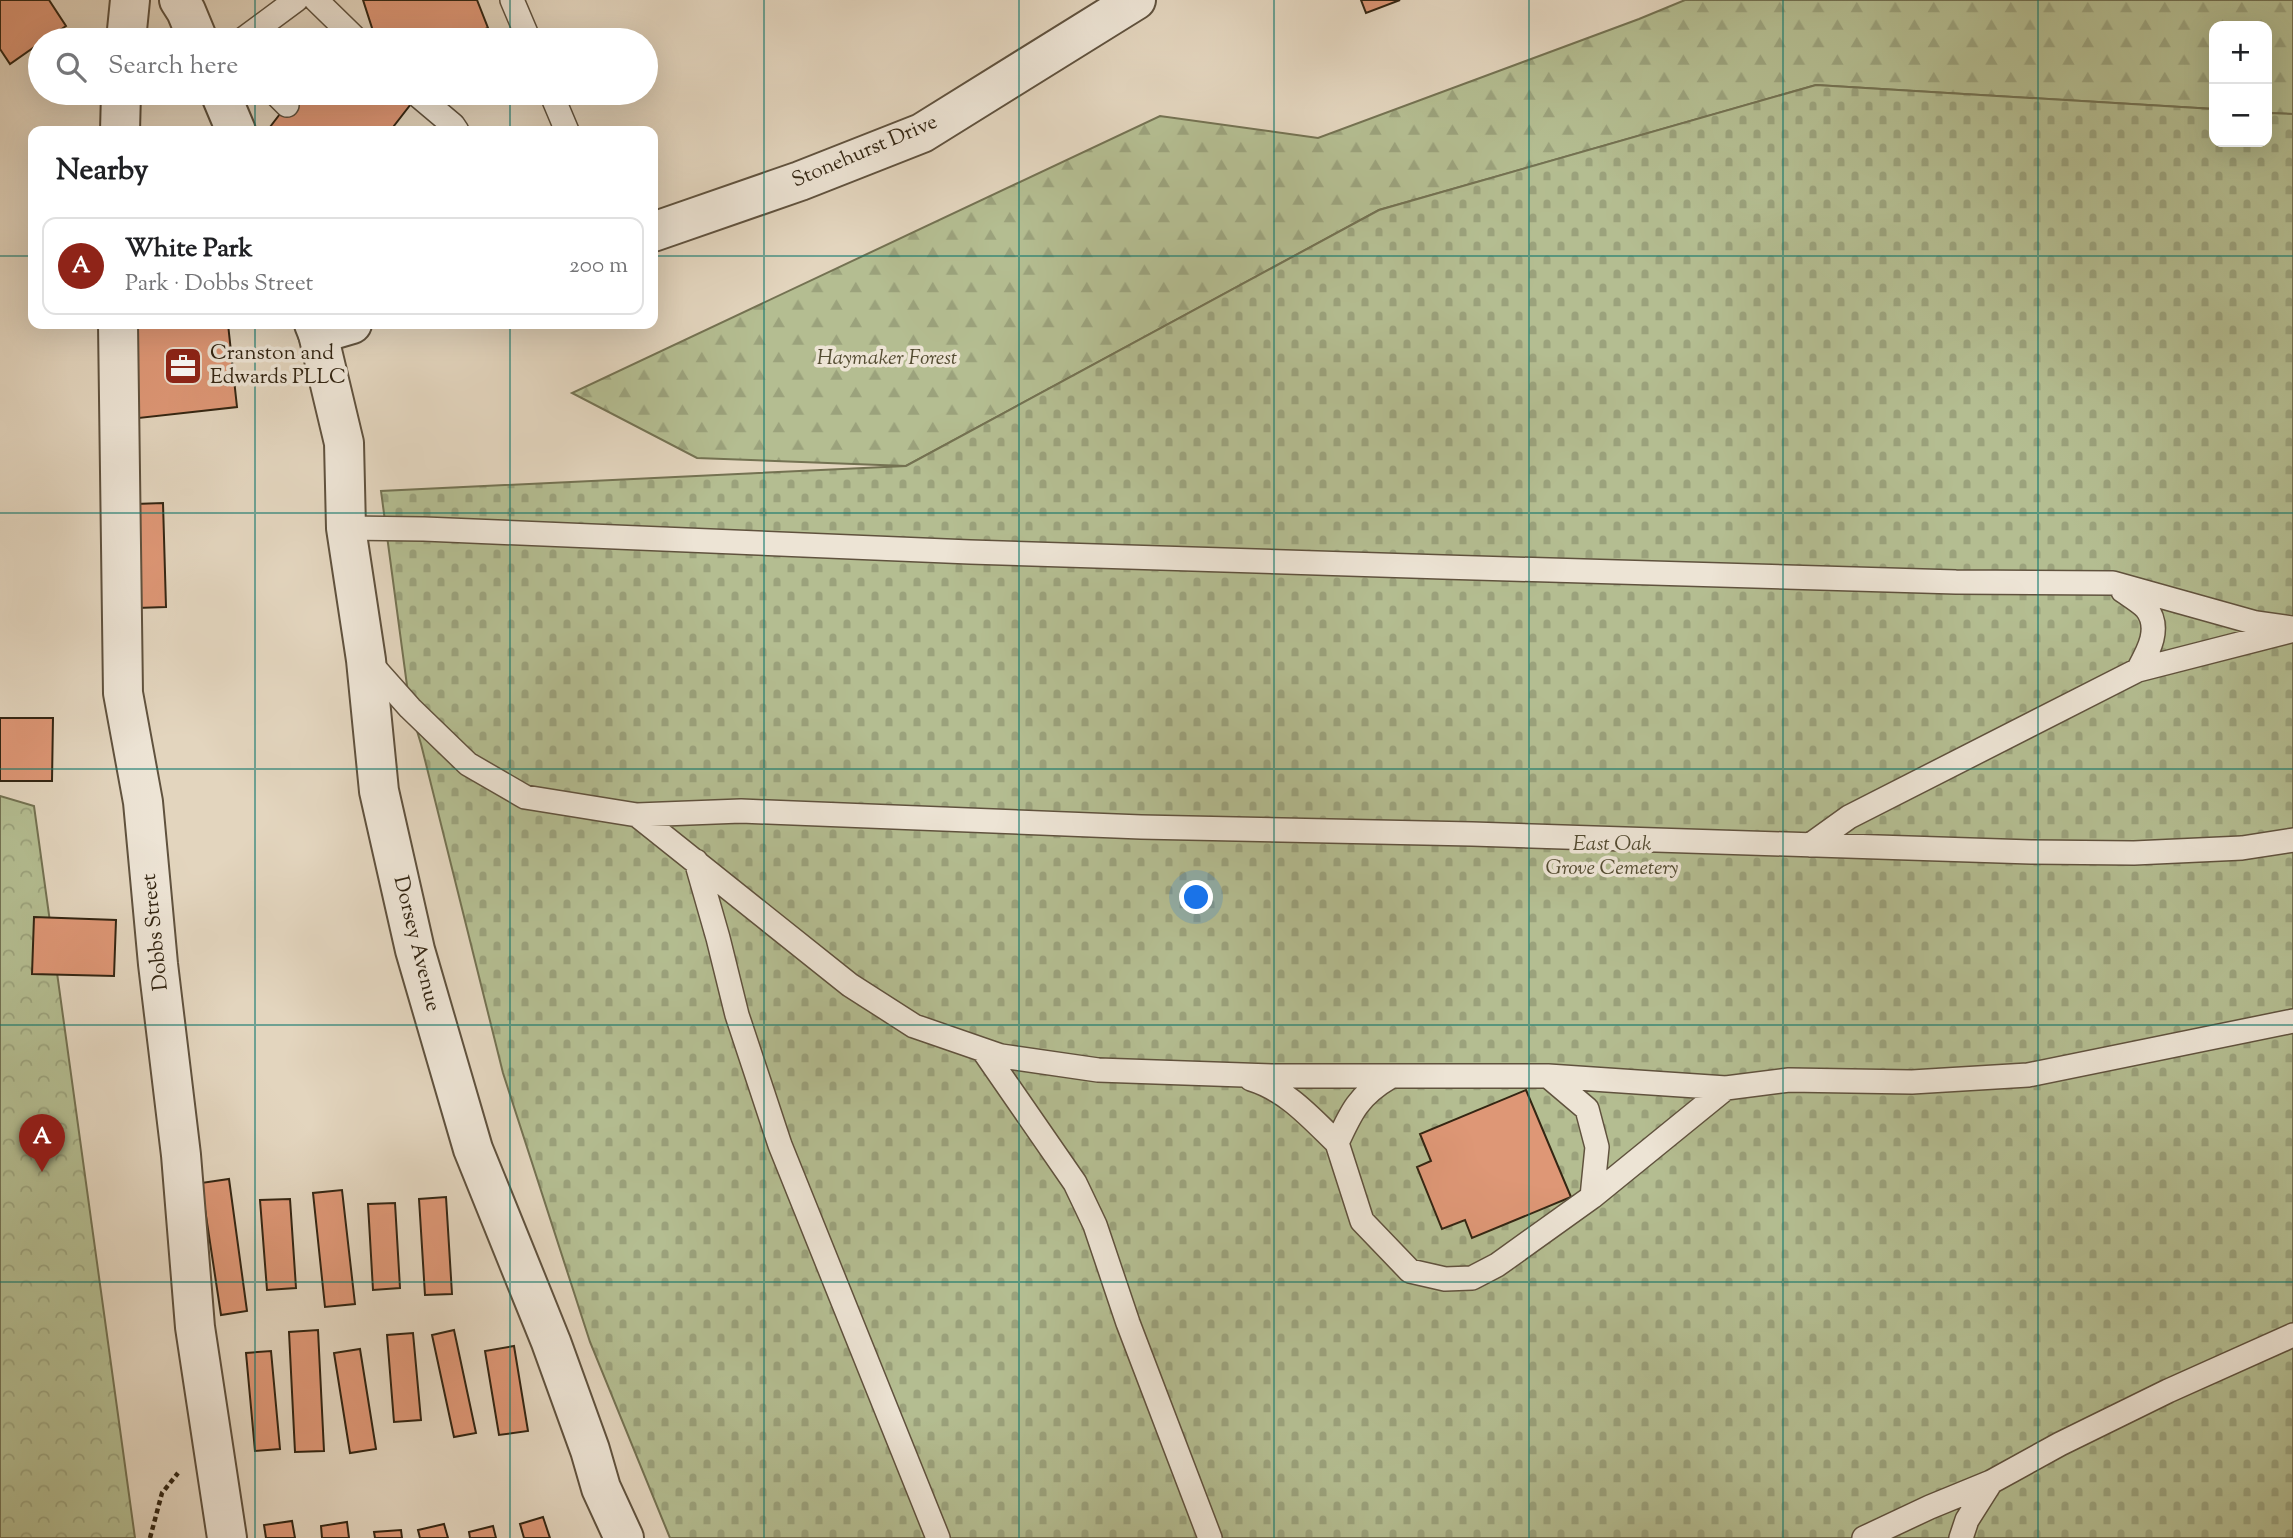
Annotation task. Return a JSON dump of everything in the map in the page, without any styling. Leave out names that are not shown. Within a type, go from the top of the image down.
[{"type":"street","points":[[127,28],[130,0]]},
{"type":"street","points":[[179,0],[193,28]]},
{"type":"street","name":"Stonehurst Drive","points":[[658,230],[800,181],[922,132],[1136,0]]},
{"type":"street","points":[[120,126],[121,105]]},
{"type":"street","points":[[225,105],[234,126]]},
{"type":"street","name":"Dobbs Street","points":[[118,329],[123,693],[143,802],[158,964],[181,1155],[195,1327],[227,1538]]},
{"type":"street","name":"Dorsey Avenue","points":[[328,329],[344,443],[345,528],[366,660],[379,791],[415,950],[473,1149],[551,1342],[601,1488],[624,1538]]},
{"type":"lane","points":[[266,28],[296,0]]},
{"type":"lane","points":[[316,0],[345,28]]},
{"type":"lane","points":[[512,0],[524,28]]},
{"type":"lane","points":[[429,105],[454,126]]},
{"type":"lane","points":[[556,105],[565,126]]},
{"type":"lane","points":[[345,528],[1471,568],[1956,582],[2113,583],[2256,623],[2293,629]]},
{"type":"lane","points":[[2113,583],[2146,609],[2153,624],[2151,645],[2138,670]]},
{"type":"lane","points":[[1810,845],[1849,817],[2138,670],[2293,629]]},
{"type":"lane","points":[[366,660],[411,709],[468,764],[525,797],[637,815],[741,811],[1141,827],[2134,853],[2242,848],[2293,839]]},
{"type":"lane","points":[[637,815],[850,985],[914,1026],[1000,1056],[1098,1070],[1390,1077],[1548,1076],[1726,1088],[1790,1080],[1912,1082],[2028,1074],[2293,1021]]},
{"type":"lane","points":[[696,861],[737,1015],[780,1145],[938,1538]]},
{"type":"lane","points":[[983,1050],[1075,1183],[1095,1225],[1128,1323],[1210,1538]]},
{"type":"lane","points":[[1239,1074],[1267,1084],[1291,1099],[1337,1143],[1362,1221],[1410,1271],[1445,1279],[1472,1278],[1497,1265],[1592,1197],[1726,1088]]},
{"type":"lane","points":[[1548,1076],[1587,1109],[1597,1147],[1592,1197]]},
{"type":"lane","points":[[1337,1143],[1352,1112],[1371,1088],[1390,1077]]},
{"type":"lane","points":[[1864,1538],[1992,1482],[2108,1420],[2293,1335]]},
{"type":"lane","points":[[1961,1538],[1967,1520],[1992,1482]]},
{"type":"green space","name":"Haymaker Forest","points":[[1685,0],[2293,0],[2293,114],[2272,113],[2272,21],[2209,21],[2209,109],[1816,85],[1379,210],[906,466],[697,458],[572,393],[1160,116],[1318,138]]},
{"type":"green space","name":"East Oak Grove Cemetery","points":[[1816,85],[2209,109],[2209,147],[2272,147],[2272,113],[2293,114],[2293,1538],[670,1538],[590,1342],[503,1073],[410,708],[381,491],[906,466],[1379,210]]},
{"type":"green space","points":[[0,796],[34,806],[135,1538],[0,1538]]},
{"type":"building","points":[[0,0],[49,0],[66,26],[28,28],[28,51],[10,64],[0,49]]},
{"type":"building","points":[[363,0],[477,0],[488,28],[372,28]]},
{"type":"building","points":[[1361,0],[1400,0],[1366,13]]},
{"type":"building","points":[[287,105],[410,105],[394,126],[271,126]]},
{"type":"building","name":"Cranston and Edwards PLLC","points":[[129,329],[229,329],[237,407],[139,418]]},
{"type":"building","points":[[163,503],[166,607],[137,608],[135,504]]},
{"type":"building","points":[[0,718],[53,718],[52,781],[0,781]]},
{"type":"building","points":[[34,917],[116,920],[114,976],[32,974]]},
{"type":"building","points":[[1526,1090],[1571,1197],[1472,1238],[1465,1220],[1442,1229],[1417,1167],[1431,1161],[1420,1134]]},
{"type":"building","points":[[229,1179],[247,1311],[221,1315],[201,1183]]},
{"type":"building","points":[[342,1190],[355,1304],[325,1307],[313,1193]]},
{"type":"building","points":[[446,1197],[452,1294],[425,1295],[419,1199]]},
{"type":"building","points":[[290,1199],[296,1288],[267,1290],[260,1200]]},
{"type":"building","points":[[395,1203],[400,1288],[373,1290],[368,1204]]},
{"type":"building","points":[[318,1330],[324,1451],[295,1452],[289,1332]]},
{"type":"building","points":[[454,1330],[476,1433],[454,1437],[432,1335]]},
{"type":"building","points":[[413,1333],[421,1420],[394,1422],[387,1335]]},
{"type":"building","points":[[514,1346],[528,1431],[499,1435],[485,1351]]},
{"type":"building","points":[[360,1349],[376,1449],[350,1453],[334,1353]]},
{"type":"building","points":[[271,1351],[280,1449],[255,1451],[246,1353]]},
{"type":"building","points":[[543,1517],[550,1538],[524,1538],[520,1524]]},
{"type":"building","points":[[292,1521],[295,1538],[266,1538],[264,1525]]},
{"type":"building","points":[[347,1522],[349,1538],[322,1538],[321,1526]]},
{"type":"building","points":[[444,1524],[448,1538],[420,1538],[418,1530]]},
{"type":"building","points":[[493,1526],[496,1538],[470,1538],[469,1532]]},
{"type":"building","points":[[401,1530],[402,1538],[375,1538],[374,1532]]},
{"type":"place","name":"Cranston and Edwards PLLC","points":[[183,366]]},
{"type":"place","name":"White Park","points":[[42,1172]]}]
